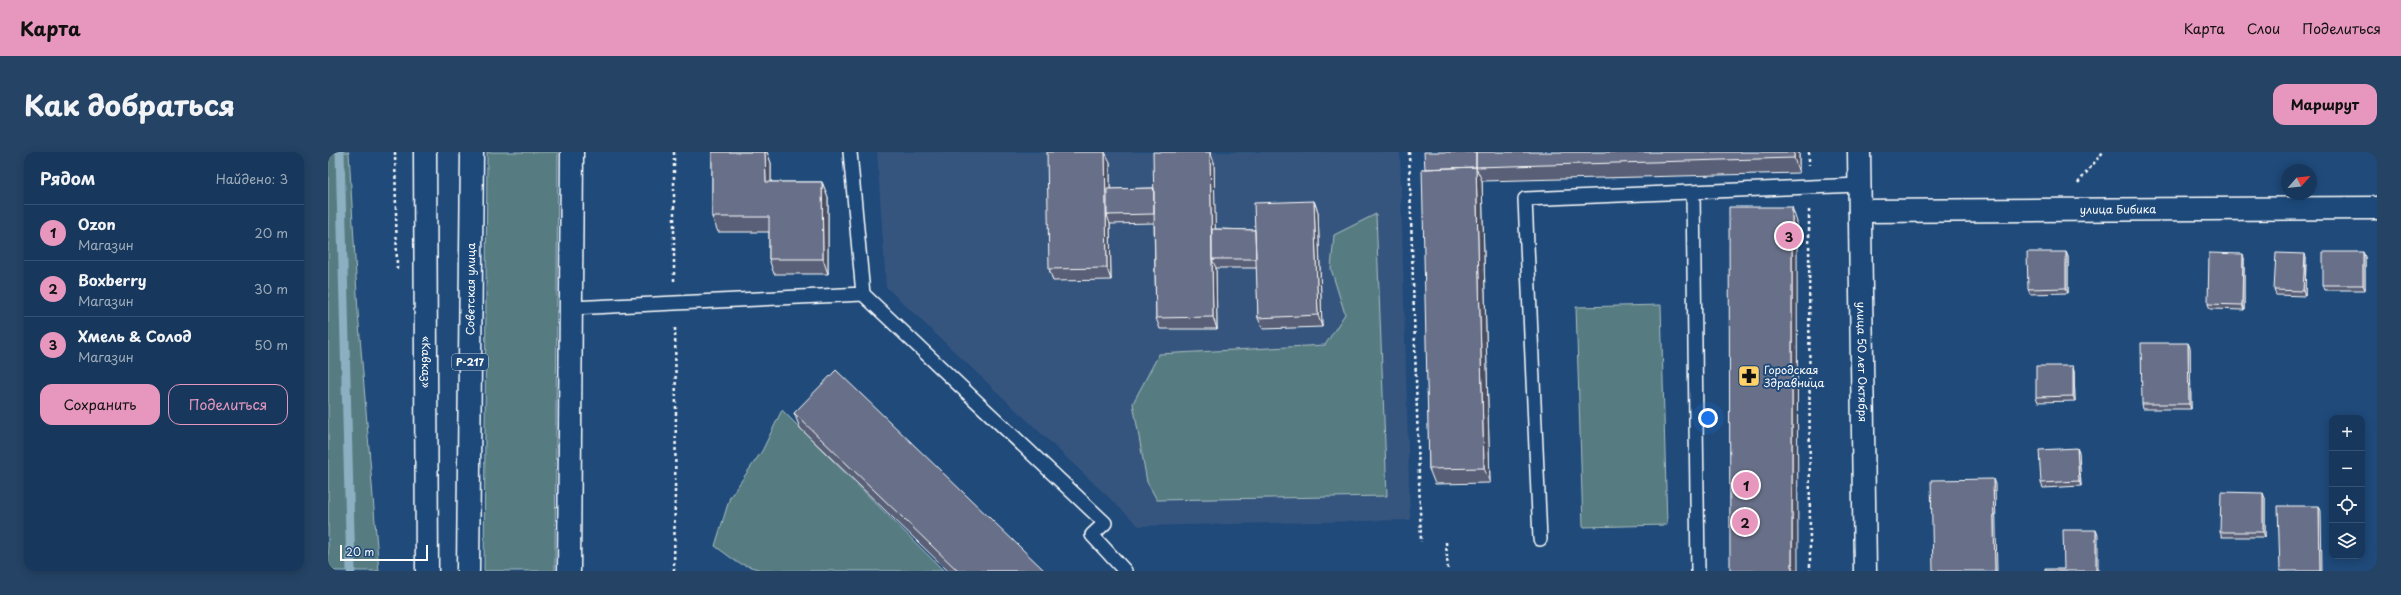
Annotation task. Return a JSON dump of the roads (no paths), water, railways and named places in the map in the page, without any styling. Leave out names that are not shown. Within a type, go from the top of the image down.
[{"type":"main road","name":"«Кавказ»","points":[[425,152],[427,571]]},
{"type":"main road","name":"Советская улица","points":[[468,571],[472,152]]},
{"type":"main road","points":[[569,571],[572,152]]},
{"type":"main road","name":"улица 50 лет Октября","points":[[1859,152],[1865,571]]},
{"type":"main road","name":"улица Бибика","points":[[1860,211],[2377,208]]},
{"type":"lane","points":[[850,152],[863,294],[1105,523],[1092,536],[1125,571]]},
{"type":"lane","points":[[1540,539],[1525,199],[1859,185]]},
{"type":"lane","points":[[1693,193],[1698,571]]},
{"type":"lane","points":[[571,308],[863,294]]},
{"type":"waterway","points":[[340,152],[351,571]]},
{"type":"place","name":"Хмель & Солод","points":[[1789,236]]},
{"type":"place","name":"Городская Здравница","points":[[1749,376]]},
{"type":"place","name":"Ozon","points":[[1746,485]]},
{"type":"place","name":"Boxberry","points":[[1745,522]]}]
